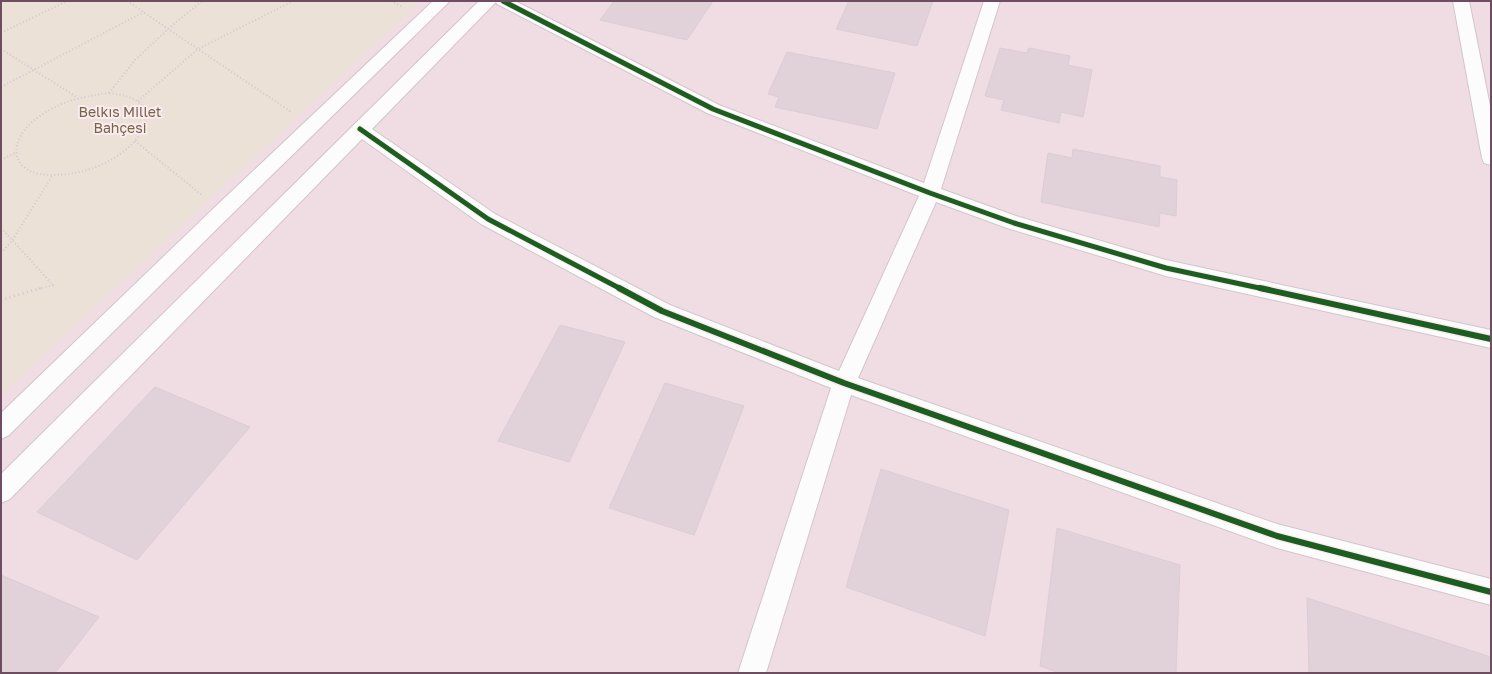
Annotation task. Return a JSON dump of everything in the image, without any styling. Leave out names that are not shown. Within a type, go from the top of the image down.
[{"type":"street","points":[[1,428],[222,212],[442,1]]},
{"type":"street","points":[[1,491],[488,1]]},
{"type":"street","points":[[503,1],[713,109],[930,193],[1014,223],[1166,268],[1491,339]]},
{"type":"street","points":[[752,673],[840,394],[930,193],[992,1]]},
{"type":"street","points":[[1461,1],[1491,158]]},
{"type":"street","points":[[360,129],[488,220],[655,307],[844,383],[1277,536],[1491,592]]},
{"type":"path","points":[[1,33],[67,1]]},
{"type":"path","points":[[127,1],[311,126]]},
{"type":"path","points":[[109,93],[135,60],[168,29],[202,1]]},
{"type":"path","points":[[138,101],[198,49],[293,1]]},
{"type":"path","points":[[1,87],[144,12]]},
{"type":"path","points":[[1,49],[78,98]]},
{"type":"path","points":[[109,93],[126,95],[138,101],[146,110],[147,121],[142,134],[131,146],[114,158],[94,168],[72,174],[52,176],[32,173],[20,164],[15,153],[18,139],[29,124],[46,112],[78,98],[88,95],[109,93]]},
{"type":"path","points":[[135,142],[222,212]]},
{"type":"path","points":[[1,160],[15,153]]},
{"type":"path","points":[[1,253],[12,241],[52,176]]},
{"type":"path","points":[[1,228],[53,285],[1,300]]},
{"type":"shaded area","points":[[1,1],[1491,1],[1491,673],[1,673]]},
{"type":"green space","name":"Belkıs Millet Bahçesi","points":[[1,1],[421,1],[1,395]]},
{"type":"building","points":[[614,1],[713,1],[687,40],[600,20]]},
{"type":"building","points":[[849,1],[933,1],[917,46],[836,29]]},
{"type":"building","points":[[1000,48],[1027,53],[1029,48],[1070,56],[1068,65],[1092,70],[1083,117],[1061,112],[1059,123],[1001,110],[1004,100],[985,96]]},
{"type":"building","points":[[787,52],[895,73],[877,129],[775,107],[779,97],[768,94]]},
{"type":"building","points":[[1073,149],[1160,166],[1160,177],[1177,180],[1176,216],[1160,213],[1159,227],[1041,202],[1048,153],[1072,158]]},
{"type":"building","points":[[560,325],[625,342],[569,462],[498,441]]},
{"type":"building","points":[[665,383],[744,406],[694,535],[609,508]]},
{"type":"building","points":[[155,387],[250,427],[137,560],[37,512]]},
{"type":"building","points":[[881,469],[1009,510],[985,636],[846,587]]},
{"type":"building","points":[[1057,528],[1180,565],[1176,673],[1060,673],[1040,666]]},
{"type":"building","points":[[1,575],[99,617],[55,673],[1,673]]},
{"type":"building","points":[[1307,598],[1491,657],[1491,673],[1309,673]]},
{"type":"cycle path","points":[[503,1],[713,109],[930,193],[1014,223],[1166,268],[1491,339]]},
{"type":"cycle path","points":[[360,129],[488,219],[662,311],[844,383],[1277,536],[1491,592]]}]
